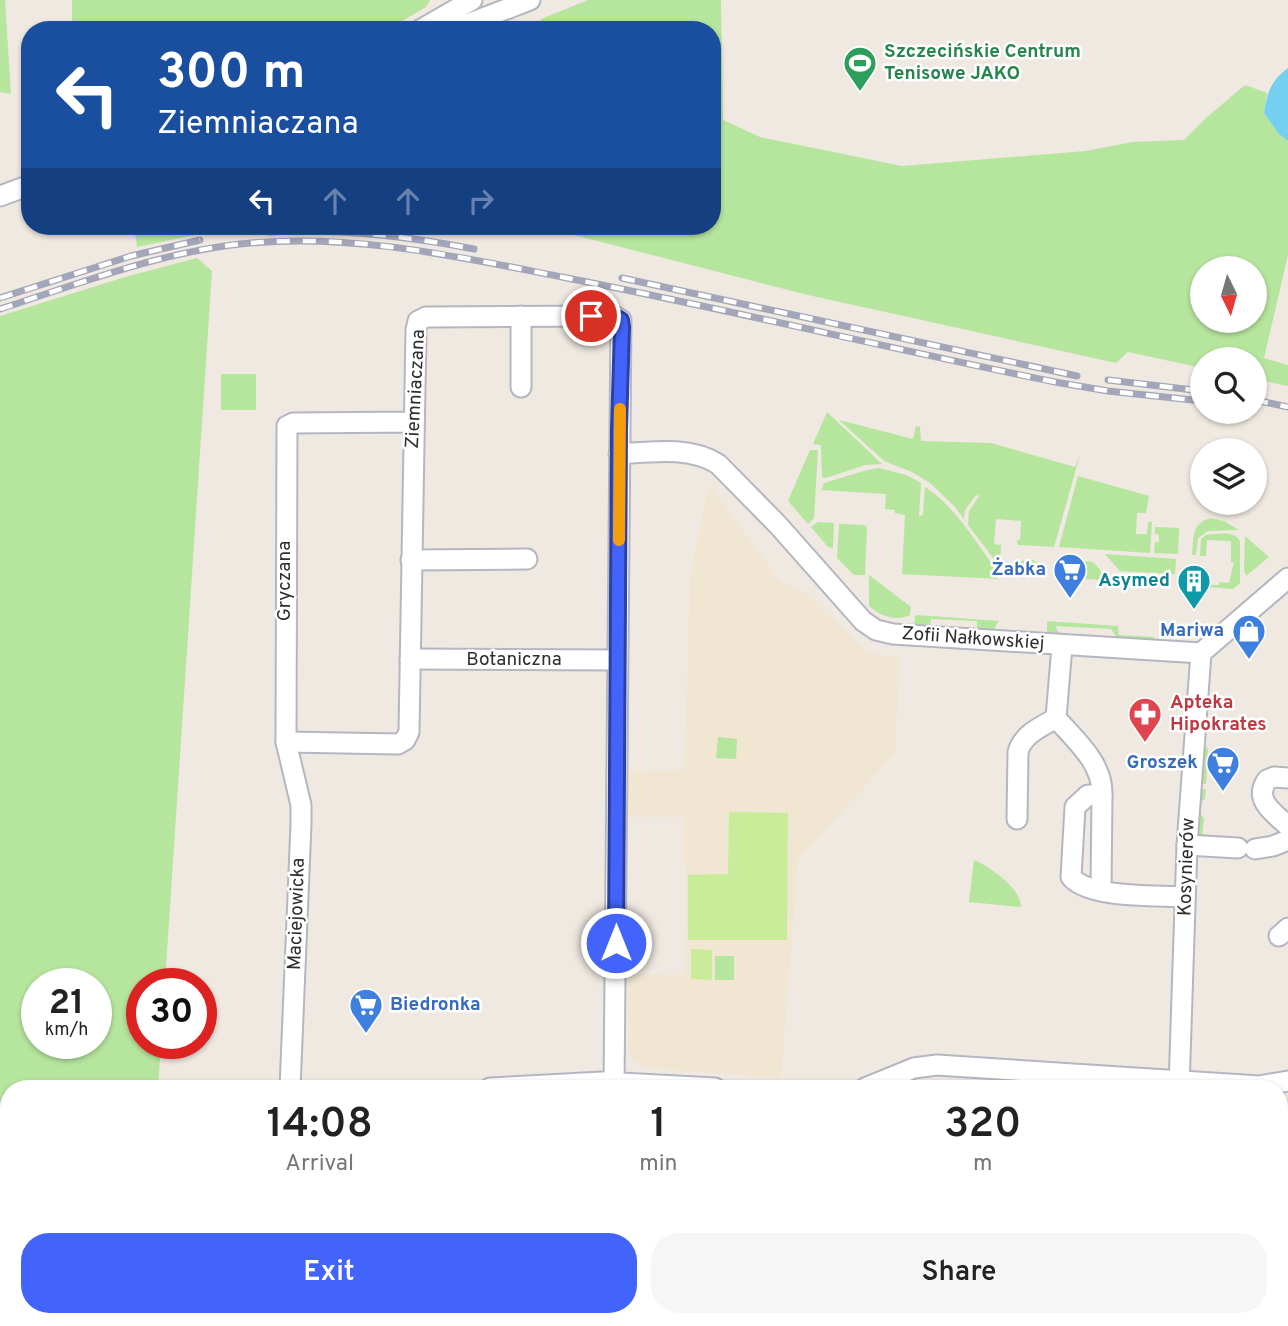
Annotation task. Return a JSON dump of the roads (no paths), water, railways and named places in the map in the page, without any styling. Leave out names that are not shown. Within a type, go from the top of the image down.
[{"type":"street","points":[[436,21],[472,0]]},
{"type":"street","points":[[475,21],[530,0]]},
{"type":"street","points":[[0,196],[21,188]]},
{"type":"street","points":[[520,316],[521,387]]},
{"type":"street","name":"Ziemniaczana","points":[[286,742],[398,744],[405,740],[409,732],[413,422],[418,321],[426,317],[520,316],[614,316],[621,320],[619,454]]},
{"type":"street","name":"Gryczana","points":[[286,742],[287,426],[293,423],[413,422]]},
{"type":"street","name":"Zofii Nałkowskiej","points":[[619,454],[682,452],[708,457],[778,525],[863,621],[876,630],[910,636],[1201,653]]},
{"type":"street","points":[[615,1080],[619,454]]},
{"type":"street","points":[[411,560],[527,559]]},
{"type":"street","points":[[1201,653],[1288,578]]},
{"type":"street","points":[[1062,646],[1056,718],[1096,765],[1101,777],[1101,890]]},
{"type":"street","name":"Kosynierów","points":[[1180,1080],[1187,845],[1201,653]]},
{"type":"street","name":"Botaniczna","points":[[410,659],[617,660]]},
{"type":"street","points":[[1017,819],[1020,744],[1056,718]]},
{"type":"street","name":"Maciejowicka","points":[[286,742],[301,805],[290,1080]]},
{"type":"street","points":[[1288,778],[1274,777],[1268,780],[1262,792],[1265,806],[1288,826]]},
{"type":"street","points":[[1102,795],[1088,795],[1075,807],[1070,871],[1073,881],[1101,890],[1185,897]]},
{"type":"street","points":[[1187,845],[1246,849],[1288,840]]},
{"type":"street","points":[[885,1080],[914,1068],[937,1065],[1129,1080]]},
{"type":"water","points":[[1288,68],[1288,141],[1279,134],[1264,113],[1271,87]]},
{"type":"railway","points":[[380,235],[474,249]]},
{"type":"railway","points":[[0,298],[131,256],[200,240]]},
{"type":"railway","points":[[0,309],[119,270],[209,248],[281,241],[364,244],[445,255],[567,278],[1055,382],[1190,400]]},
{"type":"railway","points":[[622,278],[1077,376]]},
{"type":"railway","points":[[1108,380],[1190,390]]},
{"type":"railway","points":[[1267,403],[1288,407]]},
{"type":"place","name":"Szczecińskie Centrum Tenisowe JAKO","points":[[860,93]]},
{"type":"place","name":"Żabka","points":[[1070,600]]},
{"type":"place","name":"Asymed","points":[[1194,611]]},
{"type":"place","name":"Mariwa","points":[[1249,661]]},
{"type":"place","name":"Apteka Hipokrates","points":[[1145,744]]},
{"type":"place","name":"Groszek","points":[[1223,793]]},
{"type":"place","name":"Biedronka","points":[[366,1035]]}]
